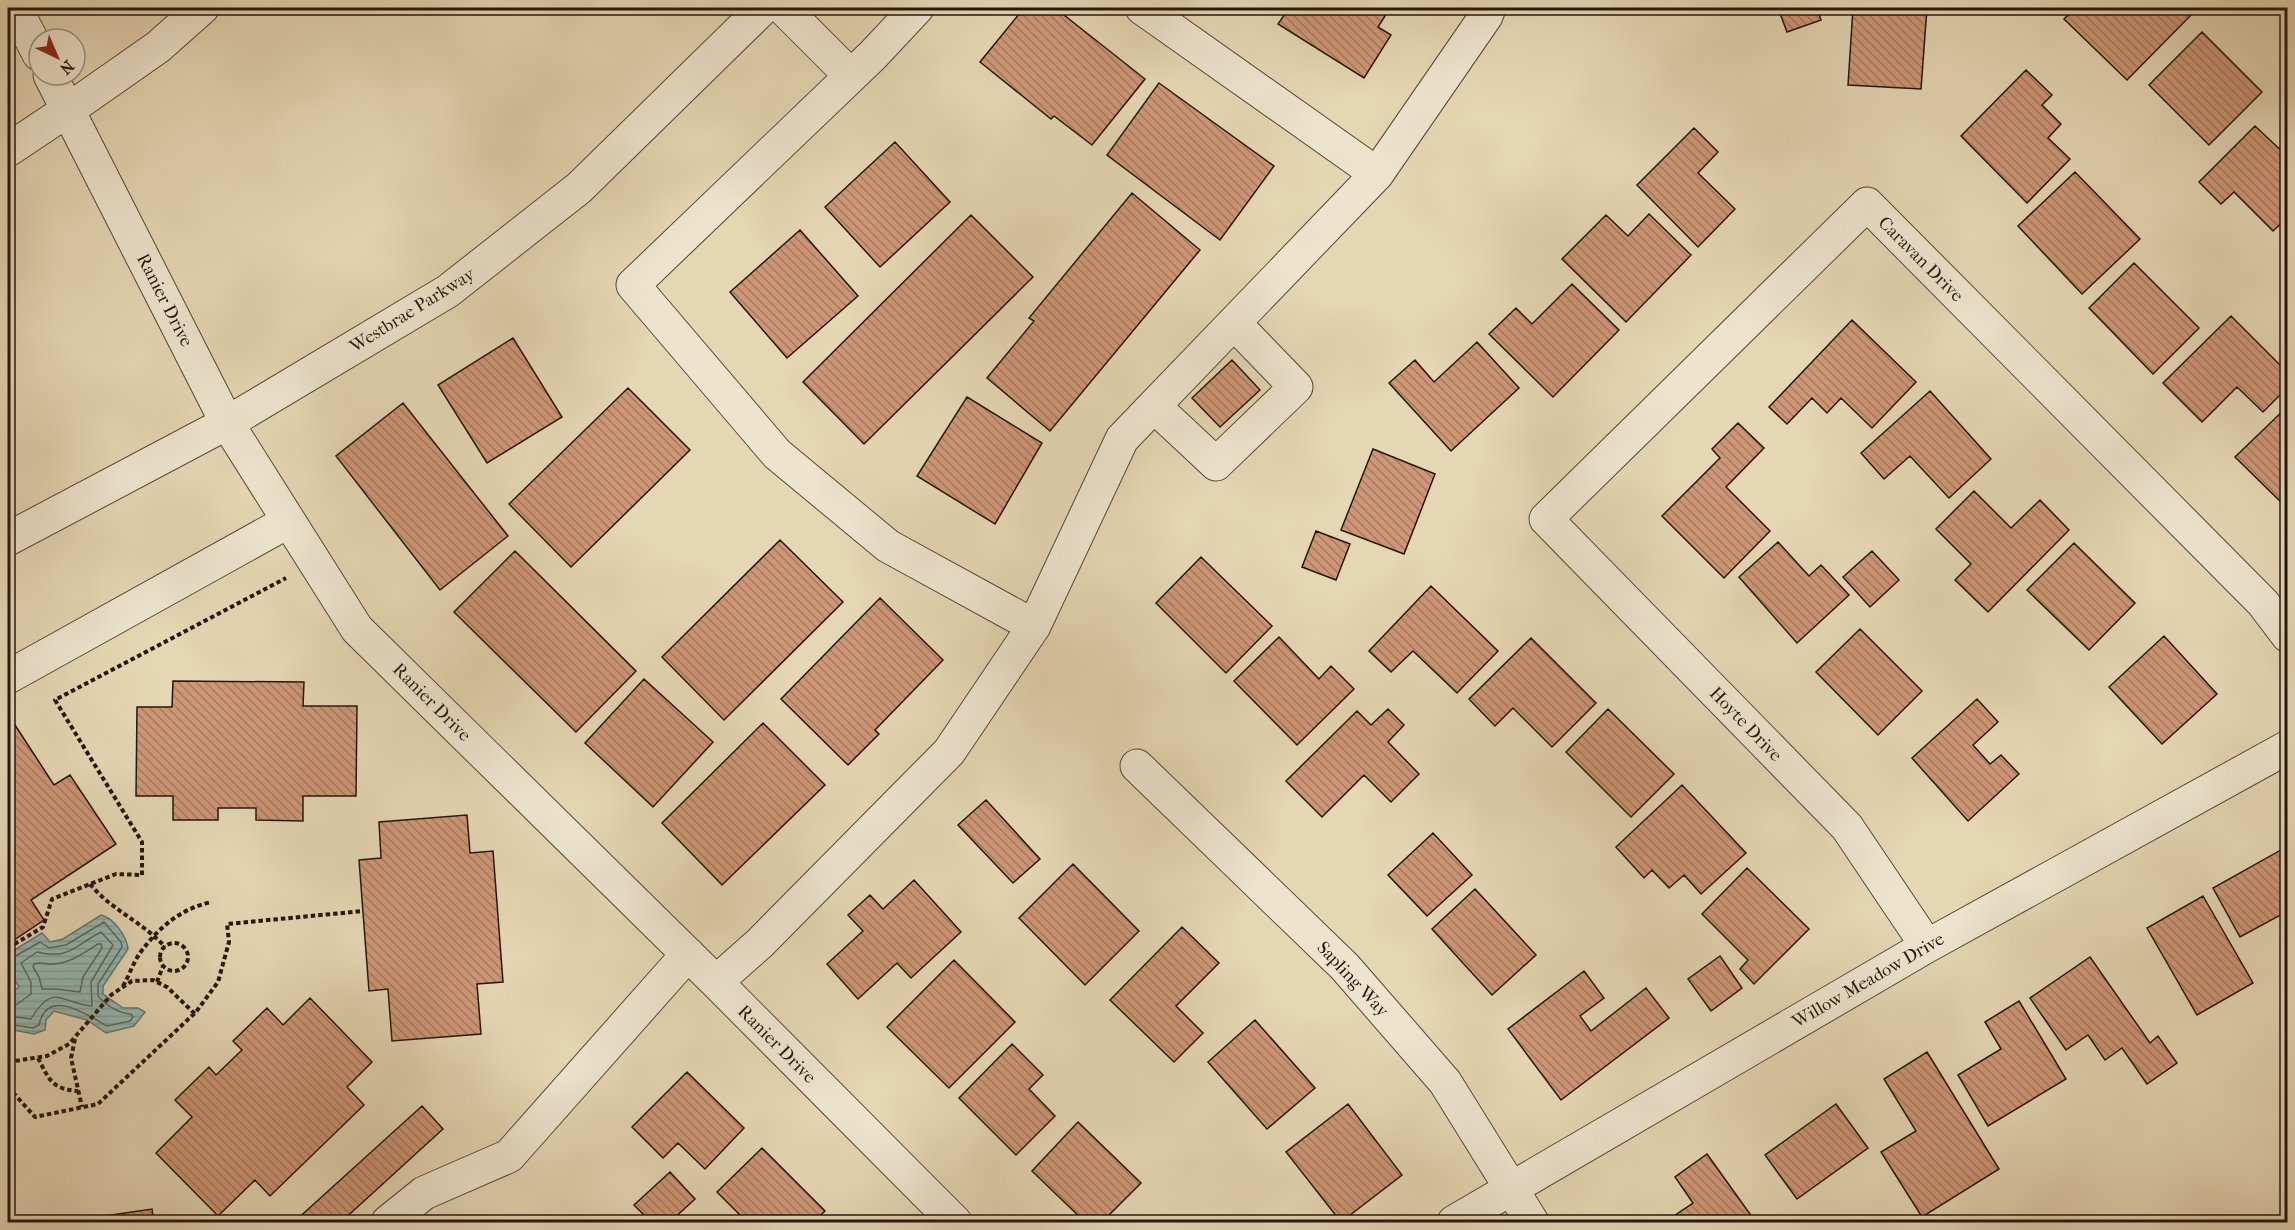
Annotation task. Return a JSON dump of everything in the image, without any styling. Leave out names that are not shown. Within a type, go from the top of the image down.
[{"type":"street","points":[[15,8],[27,31]]},
{"type":"street","points":[[8,150],[68,111],[158,47],[202,8]]},
{"type":"street","name":"Westbrae Parkway","points":[[8,539],[227,423],[448,291],[579,188],[763,8]]},
{"type":"street","points":[[783,8],[851,76]]},
{"type":"street","points":[[1142,8],[1377,174]]},
{"type":"street","points":[[716,982],[760,943],[949,752],[1034,626],[1122,439],[1377,174],[1486,16],[1489,8]]},
{"type":"street","points":[[901,13],[851,76],[633,285],[777,454],[888,546],[1034,626]]},
{"type":"street","name":"Ranier Drive","points":[[56,87],[227,423],[357,628],[688,954],[955,1222]]},
{"type":"street","name":"Caravan Drive","points":[[1546,519],[1867,204],[2263,603],[2288,636]]},
{"type":"street","points":[[1154,406],[1216,464],[1296,387],[1234,323]]},
{"type":"street","name":"Hoyte Drive","points":[[1546,519],[1846,827],[1927,946]]},
{"type":"street","points":[[8,676],[290,521]]},
{"type":"street","name":"Willow Meadow Drive","points":[[1454,1222],[1927,946],[2288,747]]},
{"type":"street","name":"Sapling Way","points":[[1137,766],[1345,967],[1445,1082],[1533,1222]]},
{"type":"street","points":[[388,1222],[424,1193],[509,1156],[688,954]]},
{"type":"path","points":[[8,948],[43,927],[52,899],[116,874],[142,875],[142,842],[55,700],[316,563]]},
{"type":"path","points":[[90,884],[102,898],[155,936],[165,947]]},
{"type":"path","points":[[122,987],[139,953],[175,915],[198,905],[212,902]]},
{"type":"path","points":[[8,1087],[35,1117],[98,1104],[195,1014],[218,982],[229,942],[227,924],[363,911]]},
{"type":"path","points":[[178,943],[186,949],[188,958],[185,965],[178,970],[169,970],[164,965],[161,955],[169,944],[178,943]]},
{"type":"path","points":[[157,982],[164,965]]},
{"type":"path","points":[[8,1062],[47,1056],[69,1044],[87,1026],[111,995],[132,981],[153,980],[167,987],[195,1014]]},
{"type":"path","points":[[75,1038],[71,1058],[82,1107]]},
{"type":"path","points":[[38,1058],[49,1080],[62,1090],[78,1091]]},
{"type":"water","points":[[101,915],[111,920],[119,929],[128,949],[103,986],[103,994],[123,1008],[138,1008],[145,1012],[134,1026],[106,1033],[87,1020],[54,1011],[46,1020],[45,1030],[34,1034],[8,1029],[8,995],[19,987],[8,969],[8,954],[42,933],[50,942],[63,939]]},
{"type":"building","points":[[1024,8],[1055,8],[1145,79],[1092,145],[1054,116],[1051,119],[980,62]]},
{"type":"building","points":[[1289,8],[1390,8],[1378,27],[1391,35],[1364,78],[1278,24]]},
{"type":"building","points":[[1778,8],[1817,8],[1821,20],[1787,32]]},
{"type":"building","points":[[1853,8],[1927,8],[1921,89],[1848,85]]},
{"type":"building","points":[[2075,8],[2186,8],[2192,14],[2127,80],[2064,19]]},
{"type":"building","points":[[2202,32],[2262,92],[2209,145],[2149,85]]},
{"type":"building","points":[[2026,70],[2052,95],[2042,105],[2061,124],[2048,138],[2070,159],[2027,203],[1961,136]]},
{"type":"building","points":[[1159,83],[1274,166],[1220,240],[1107,155]]},
{"type":"building","points":[[2255,126],[2288,157],[2288,217],[2273,231],[2234,192],[2221,204],[2199,182]]},
{"type":"building","points":[[1694,128],[1718,152],[1698,173],[1735,209],[1698,247],[1637,185]]},
{"type":"building","points":[[895,142],[950,202],[880,267],[825,207]]},
{"type":"building","points":[[2075,172],[2140,239],[2082,294],[2018,226]]},
{"type":"building","points":[[1132,193],[1200,250],[1050,431],[987,378],[1034,321],[1029,318]]},
{"type":"building","points":[[1649,214],[1691,255],[1626,322],[1562,259],[1606,215],[1628,236]]},
{"type":"building","points":[[971,215],[1033,277],[864,444],[803,382]]},
{"type":"building","points":[[800,230],[858,296],[787,358],[730,292]]},
{"type":"building","points":[[2134,263],[2199,328],[2153,374],[2089,308]]},
{"type":"building","points":[[1572,284],[1619,330],[1553,397],[1489,334],[1516,308],[1532,324]]},
{"type":"building","points":[[2231,316],[2288,373],[2288,387],[2263,412],[2237,387],[2202,422],[2163,383]]},
{"type":"building","points":[[1852,320],[1916,382],[1872,428],[1841,398],[1827,413],[1812,398],[1787,424],[1769,407]]},
{"type":"building","points":[[513,338],[562,417],[487,463],[438,385]]},
{"type":"building","points":[[1477,342],[1519,388],[1451,451],[1389,383],[1415,360],[1434,382]]},
{"type":"building","points":[[1232,360],[1260,390],[1220,427],[1192,398]]},
{"type":"building","points":[[628,388],[690,450],[571,567],[509,504]]},
{"type":"building","points":[[1930,391],[1991,459],[1949,498],[1910,456],[1884,479],[1861,453]]},
{"type":"building","points":[[967,397],[1042,443],[995,524],[917,476]]},
{"type":"building","points":[[403,403],[508,536],[440,590],[336,456]]},
{"type":"building","points":[[2288,406],[2288,509],[2235,457]]},
{"type":"building","points":[[1738,423],[1764,448],[1726,487],[1770,531],[1724,578],[1662,516],[1720,458],[1712,449]]},
{"type":"building","points":[[1373,449],[1435,474],[1404,554],[1341,530]]},
{"type":"building","points":[[1974,491],[2011,528],[2040,500],[2069,530],[1988,612],[1955,580],[1971,564],[1936,529]]},
{"type":"building","points":[[1316,531],[1350,544],[1336,580],[1302,567]]},
{"type":"building","points":[[780,540],[843,602],[724,720],[662,657]]},
{"type":"building","points":[[1778,542],[1809,576],[1821,565],[1849,595],[1797,643],[1739,577]]},
{"type":"building","points":[[2074,543],[2135,603],[2089,650],[2027,590]]},
{"type":"building","points":[[515,551],[636,671],[576,732],[454,612]]},
{"type":"building","points":[[1872,551],[1899,580],[1870,607],[1843,577]]},
{"type":"building","points":[[1201,557],[1272,626],[1226,673],[1156,603]]},
{"type":"building","points":[[1431,586],[1498,651],[1457,693],[1413,651],[1391,672],[1369,651]]},
{"type":"building","points":[[880,598],[943,660],[875,730],[879,734],[848,765],[781,699]]},
{"type":"building","points":[[1860,629],[1922,691],[1878,735],[1816,672]]},
{"type":"building","points":[[2164,636],[2217,694],[2162,744],[2109,687]]},
{"type":"building","points":[[1279,637],[1319,679],[1331,666],[1354,689],[1297,745],[1234,681]]},
{"type":"building","points":[[1531,638],[1596,703],[1552,747],[1513,708],[1495,726],[1469,699]]},
{"type":"building","points":[[644,679],[713,742],[653,807],[585,743]]},
{"type":"building","points":[[173,681],[304,682],[303,706],[357,706],[356,796],[303,796],[303,821],[256,820],[256,808],[218,808],[218,820],[173,820],[173,796],[136,796],[137,707],[172,707]]},
{"type":"building","points":[[1977,699],[1998,722],[1973,745],[1990,764],[2001,755],[2019,774],[1968,821],[1912,758]]},
{"type":"building","points":[[1388,709],[1404,725],[1388,742],[1419,774],[1391,802],[1364,775],[1322,817],[1286,781],[1357,711],[1371,725]]},
{"type":"building","points":[[1608,709],[1674,774],[1631,817],[1566,752]]},
{"type":"building","points":[[763,723],[825,785],[722,885],[662,823]]},
{"type":"building","points":[[15,725],[54,785],[70,775],[116,844],[31,900],[44,920],[8,944],[8,730]]},
{"type":"building","points":[[1682,785],[1746,853],[1701,894],[1684,875],[1669,888],[1652,870],[1644,878],[1616,847]]},
{"type":"building","points":[[986,800],[1040,859],[1013,883],[958,825]]},
{"type":"building","points":[[467,815],[470,853],[493,851],[503,982],[477,984],[481,1034],[392,1041],[388,989],[369,991],[359,860],[381,858],[379,822]]},
{"type":"building","points":[[1433,833],[1472,875],[1427,916],[1388,875]]},
{"type":"building","points":[[2288,846],[2288,911],[2240,937],[2213,888]]},
{"type":"building","points":[[1073,864],[1139,931],[1085,985],[1019,918]]},
{"type":"building","points":[[1747,868],[1809,929],[1754,984],[1740,969],[1748,960],[1702,914]]},
{"type":"building","points":[[914,880],[961,932],[911,978],[897,963],[858,999],[827,964],[863,931],[848,915],[870,895],[883,909]]},
{"type":"building","points":[[1475,889],[1536,955],[1492,995],[1432,929]]},
{"type":"building","points":[[2203,896],[2253,983],[2197,1015],[2147,928]]},
{"type":"building","points":[[1182,927],[1219,963],[1176,1006],[1203,1033],[1174,1062],[1110,1000]]},
{"type":"building","points":[[1720,956],[1742,988],[1711,1011],[1688,979]]},
{"type":"building","points":[[2090,957],[2150,1043],[2158,1036],[2177,1063],[2147,1084],[2122,1048],[2105,1060],[2088,1035],[2066,1050],[2030,998]]},
{"type":"building","points":[[954,960],[1015,1022],[949,1088],[887,1027]]},
{"type":"building","points":[[1584,971],[1604,998],[1580,1016],[1591,1031],[1646,988],[1669,1018],[1561,1100],[1508,1029]]},
{"type":"building","points":[[310,998],[372,1062],[347,1087],[364,1105],[270,1196],[255,1180],[218,1216],[156,1153],[192,1117],[175,1100],[209,1067],[216,1075],[242,1050],[233,1041],[267,1008],[283,1025]]},
{"type":"building","points":[[2019,1001],[2066,1079],[1988,1126],[1958,1075],[2001,1049],[1985,1022]]},
{"type":"building","points":[[1255,1020],[1315,1088],[1267,1129],[1208,1062]]},
{"type":"building","points":[[1012,1044],[1043,1075],[1029,1089],[1055,1116],[1016,1155],[959,1098]]},
{"type":"building","points":[[1927,1052],[1999,1169],[1922,1217],[1881,1152],[1916,1131],[1884,1079]]},
{"type":"building","points":[[687,1072],[744,1128],[705,1169],[678,1143],[663,1158],[632,1127]]},
{"type":"building","points":[[1348,1104],[1402,1175],[1341,1222],[1286,1152]]},
{"type":"building","points":[[1836,1104],[1868,1148],[1797,1199],[1765,1155]]},
{"type":"building","points":[[422,1106],[443,1129],[341,1222],[294,1222]]},
{"type":"building","points":[[1078,1122],[1141,1183],[1102,1222],[1085,1222],[1032,1171]]},
{"type":"building","points":[[762,1148],[825,1211],[813,1222],[747,1222],[717,1192]]},
{"type":"building","points":[[1707,1154],[1755,1221],[1665,1222],[1693,1203],[1675,1177]]},
{"type":"building","points":[[670,1172],[695,1199],[670,1222],[651,1222],[634,1205]]},
{"type":"building","points":[[152,1209],[154,1222],[106,1222],[105,1216]]},
{"type":"building","points":[[69,1217],[70,1222],[37,1222]]}]
